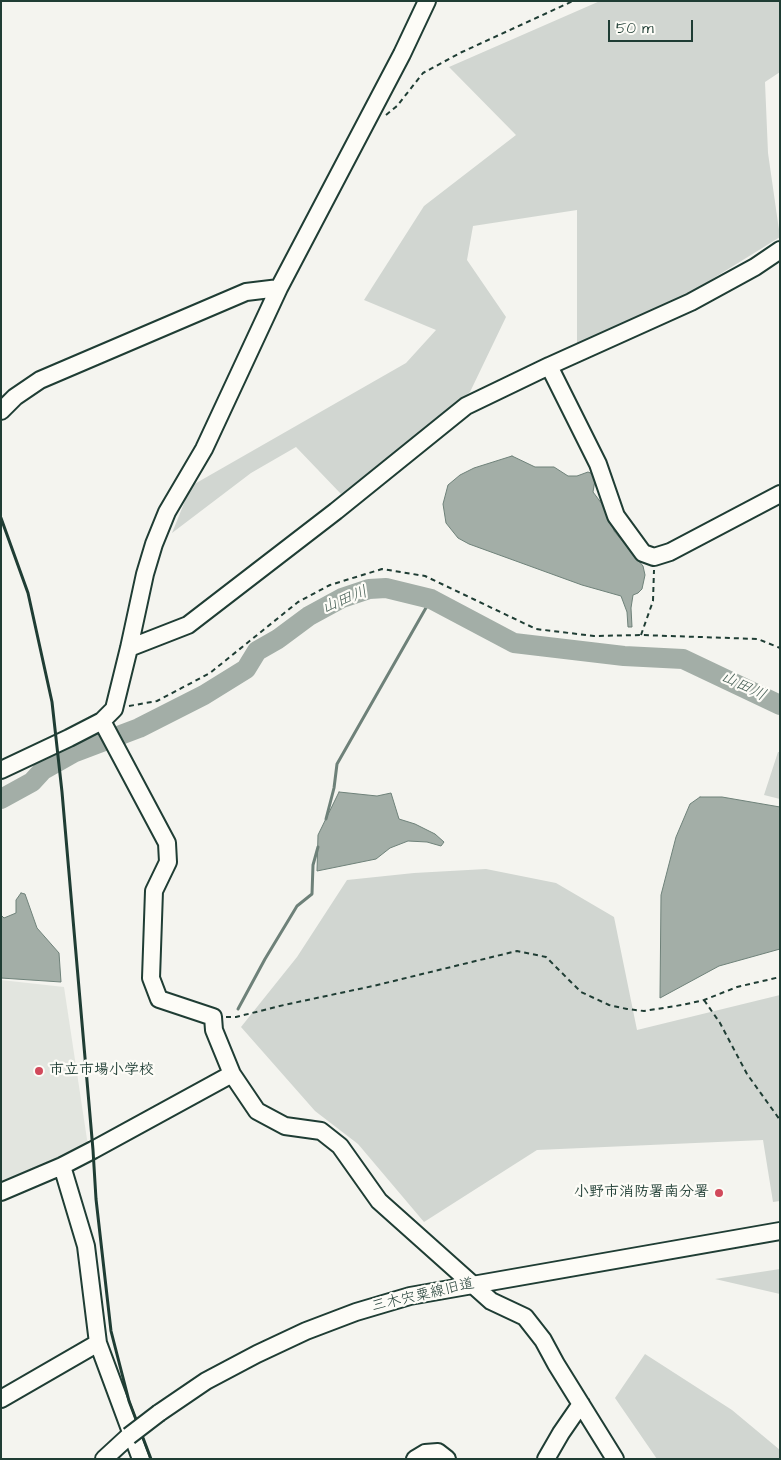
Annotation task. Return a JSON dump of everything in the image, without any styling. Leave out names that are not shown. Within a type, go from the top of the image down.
[{"type":"street","points":[[1,770],[102,721],[114,709],[130,648],[145,574],[154,544],[167,512],[204,448],[279,288],[402,54],[427,1]]},
{"type":"street","points":[[130,648],[188,625],[336,511],[466,406],[548,366],[691,302],[754,268],[780,250]]},
{"type":"street","points":[[1,411],[15,396],[40,380],[246,292],[279,288]]},
{"type":"street","points":[[548,366],[598,464],[616,516],[642,553],[654,557],[670,552],[780,494]]},
{"type":"street","points":[[102,721],[167,843],[168,862],[154,891],[151,978],[159,999],[213,1017],[214,1030],[232,1074],[257,1110],[285,1126],[322,1131],[340,1146],[379,1201],[491,1301],[525,1317],[543,1340],[615,1459]]},
{"type":"street","points":[[1,1192],[62,1166],[232,1074]]},
{"type":"street","points":[[62,1166],[86,1246],[98,1343],[141,1459]]},
{"type":"street","name":"三木宍粟線旧道","points":[[104,1459],[129,1436],[159,1413],[206,1382],[256,1354],[306,1331],[356,1312],[410,1296],[471,1284],[780,1231]]},
{"type":"street","points":[[1,1399],[98,1343]]},
{"type":"street","points":[[546,1459],[560,1433],[580,1404]]},
{"type":"street","points":[[415,1459],[425,1453],[438,1452],[447,1459]]},
{"type":"path","points":[[383,117],[397,106],[423,73],[462,52],[573,1]]},
{"type":"path","points":[[641,635],[653,601],[654,557]]},
{"type":"path","points":[[114,709],[157,701],[210,673],[298,602],[330,585],[382,569],[425,576],[536,629],[594,636],[641,635],[758,639],[780,648]]},
{"type":"path","points":[[213,1017],[236,1017],[517,951],[546,957],[581,992],[608,1005],[644,1011],[704,1000],[737,987],[780,977]]},
{"type":"path","points":[[704,1000],[720,1023],[747,1074],[780,1120]]},
{"type":"shaded area","points":[[600,1],[780,1],[780,72],[765,82],[768,153],[780,237],[675,302],[577,344],[577,210],[473,226],[467,260],[506,317],[470,392],[341,494],[296,447],[251,473],[172,533],[191,486],[406,363],[436,330],[364,300],[424,206],[516,135],[449,67]]},
{"type":"shaded area","points":[[512,456],[535,467],[554,467],[568,476],[577,476],[588,472],[593,474],[595,480],[593,492],[608,512],[614,531],[643,566],[645,575],[642,589],[633,595],[631,608],[632,627],[628,627],[627,612],[621,596],[582,585],[469,544],[458,538],[446,523],[443,504],[448,485],[460,475],[474,468]]},
{"type":"shaded area","points":[[778,752],[780,752],[780,799],[764,795]]},
{"type":"shaded area","points":[[339,792],[377,796],[391,793],[399,819],[415,824],[435,834],[444,842],[441,846],[427,842],[408,841],[390,848],[376,859],[317,871],[318,835]]},
{"type":"shaded area","points":[[700,797],[722,797],[780,807],[780,949],[719,966],[660,998],[661,895],[676,837],[690,804]]},
{"type":"shaded area","points":[[486,869],[556,883],[614,917],[637,1030],[780,995],[780,1201],[773,1202],[763,1140],[537,1150],[424,1222],[358,1144],[315,1111],[241,1027],[297,957],[347,880],[414,873]]},
{"type":"shaded area","points":[[21,893],[25,894],[37,928],[59,953],[61,982],[1,978],[1,915],[4,918],[16,913],[16,900]]},
{"type":"shaded area","name":"市立市場小学校","points":[[1,980],[64,987],[88,1146],[1,1187]]},
{"type":"shaded area","points":[[780,1269],[780,1294],[715,1279]]},
{"type":"shaded area","points":[[645,1354],[732,1410],[780,1450],[780,1459],[657,1459],[615,1398]]},
{"type":"waterway","name":"山田川","points":[[1,799],[32,782],[43,770],[73,753],[139,728],[204,695],[246,669],[257,651],[278,639],[309,616],[342,598],[369,589],[386,588],[431,599],[514,643],[624,656],[683,659],[780,705]]},
{"type":"waterway","points":[[326,819],[334,788],[337,764],[431,599]]},
{"type":"waterway","points":[[238,1009],[297,906],[312,894],[313,865],[318,847]]},
{"type":"railway","points":[[1,518],[28,593],[52,702],[62,792],[96,1199],[111,1331],[129,1401],[151,1459]]},
{"type":"place","name":"市立市場小学校","points":[[39,1071]]},
{"type":"place","name":"小野市消防署南分署","points":[[719,1193]]}]
